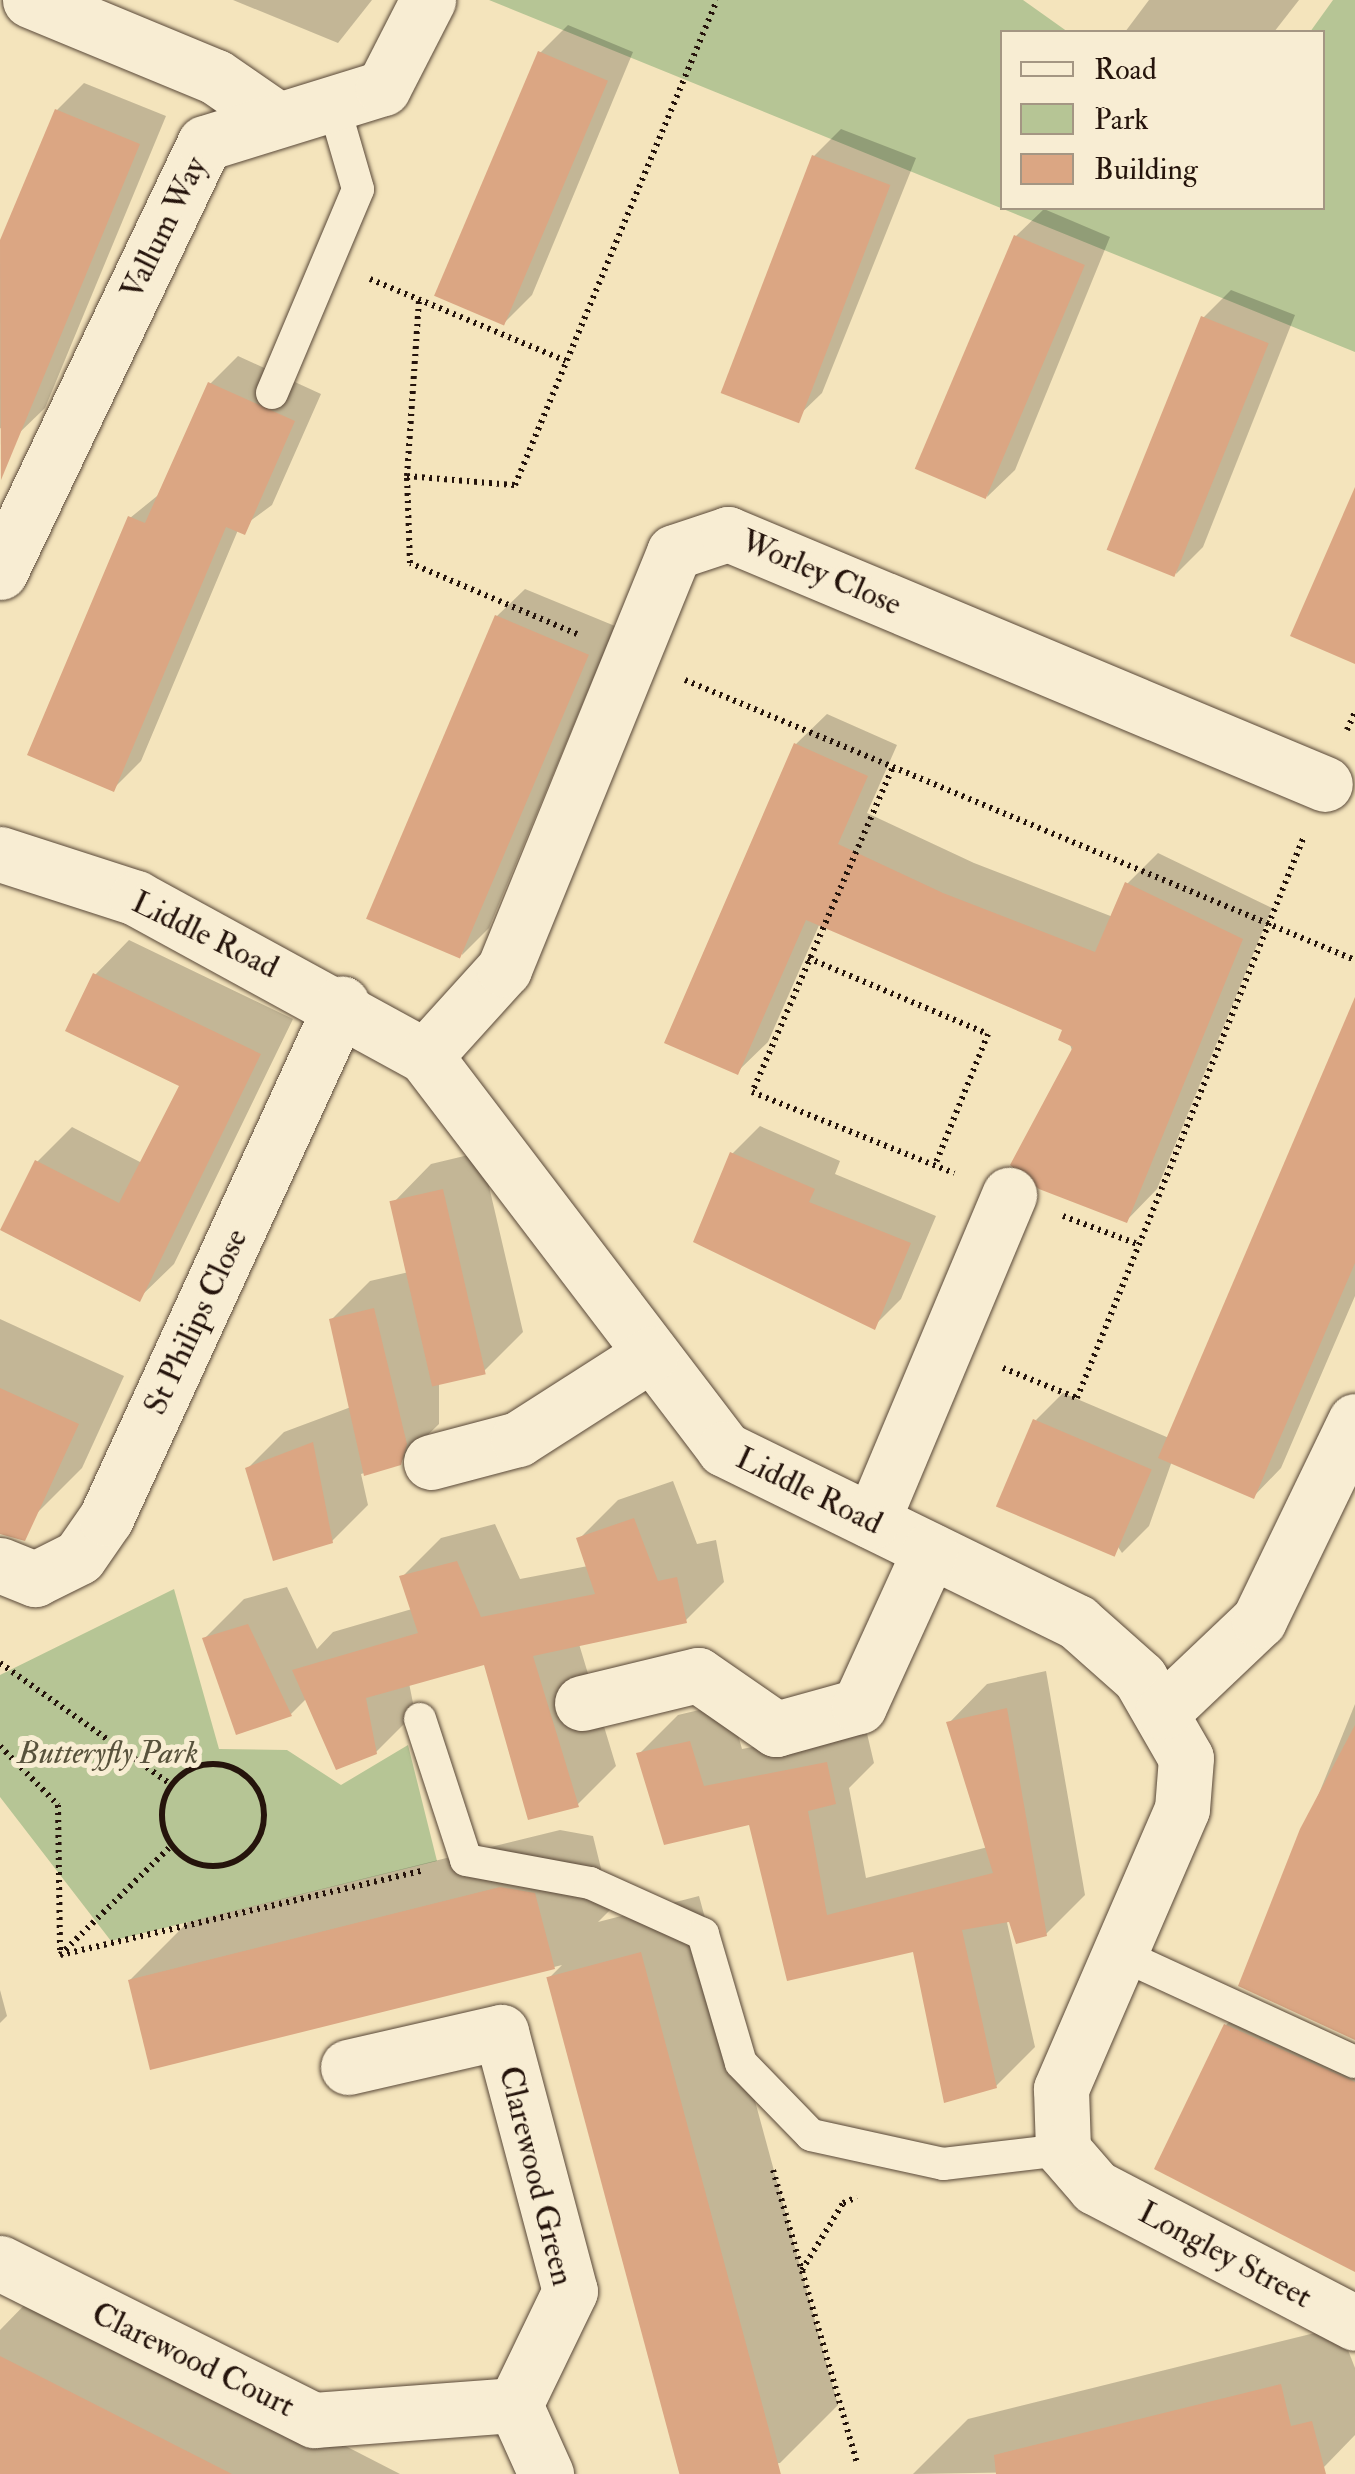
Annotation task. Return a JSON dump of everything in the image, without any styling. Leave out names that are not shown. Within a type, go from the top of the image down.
[{"type":"street","points":[[30,0],[216,77],[274,117]]},
{"type":"street","name":"Vallum Way","points":[[0,572],[205,144],[274,117],[335,110],[384,88],[428,0]]},
{"type":"street","name":"Worley Close","points":[[425,1056],[504,969],[674,552],[728,534],[1325,784]]},
{"type":"street","name":"Liddle Road","points":[[0,854],[136,898],[342,1003],[425,1056],[724,1449],[1078,1622],[1163,1711],[1186,1758],[1182,1809],[1122,1955],[1060,2090],[1079,2168]]},
{"type":"street","name":"St Philips Close","points":[[0,1564],[35,1579],[78,1557],[106,1518],[342,1003]]},
{"type":"street","points":[[872,1521],[1010,1195]]},
{"type":"street","points":[[430,1462],[518,1439],[651,1354]]},
{"type":"street","points":[[1163,1711],[1259,1620],[1355,1421]]},
{"type":"street","points":[[582,1703],[698,1675],[776,1729],[859,1706],[930,1550]]},
{"type":"street","name":"Clarewood Green","points":[[348,2068],[500,2032],[570,2292],[515,2404]]},
{"type":"street","name":"Longley Street","points":[[1079,2168],[1355,2324]]},
{"type":"street","name":"Clarewood Court","points":[[0,2263],[314,2420],[515,2404]]},
{"type":"street","points":[[515,2404],[546,2474]]},
{"type":"lane","points":[[272,393],[358,189],[335,110]]},
{"type":"lane","points":[[420,1719],[466,1860],[590,1883],[702,1934],[742,2063],[811,2135],[943,2164],[1079,2168]]},
{"type":"lane","points":[[1122,1955],[1355,2062]]},
{"type":"path","points":[[680,90],[717,0]]},
{"type":"path","points":[[328,261],[566,361]]},
{"type":"path","points":[[406,476],[419,300]]},
{"type":"path","points":[[946,1345],[1077,1398],[1355,712]]},
{"type":"path","points":[[892,769],[752,1092],[1140,1245]]},
{"type":"path","points":[[808,958],[988,1034],[935,1165]]},
{"type":"path","points":[[0,1662],[170,1784]]},
{"type":"path","points":[[0,1746],[58,1806],[60,1954]]},
{"type":"path","points":[[196,1765],[230,1765],[256,1784],[266,1815],[256,1847],[229,1866],[196,1865],[170,1847],[160,1815],[170,1784],[196,1765]]},
{"type":"path","points":[[60,1954],[170,1847]]},
{"type":"path","points":[[60,1954],[466,1860]]},
{"type":"path","points":[[769,2157],[857,2462]]},
{"type":"path","points":[[802,2270],[842,2202],[943,2164]]},
{"type":"green space","points":[[489,0],[1023,0],[1065,30],[1000,30],[1000,208]]},
{"type":"green space","points":[[1333,0],[1355,0],[1355,352],[1006,210],[1325,210],[1325,30],[1311,30]]},
{"type":"green space","name":"Butteryfly Park","points":[[174,1589],[219,1749],[287,1750],[341,1785],[408,1745],[437,1861],[111,1941],[0,1797],[0,1675]]},
{"type":"building","points":[[538,51],[608,81],[504,326],[434,296]]},
{"type":"building","points":[[55,109],[140,144],[1,480],[0,240]]},
{"type":"building","points":[[812,155],[890,185],[799,423],[721,393]]},
{"type":"building","points":[[1014,235],[1085,265],[986,499],[915,469]]},
{"type":"building","points":[[1201,316],[1269,343],[1174,577],[1107,550]]},
{"type":"building","points":[[208,382],[295,421],[245,535],[226,527],[114,792],[27,755],[128,516],[145,523]]},
{"type":"building","points":[[1355,487],[1355,664],[1290,636]]},
{"type":"building","points":[[495,615],[589,655],[460,959],[366,919]]},
{"type":"building","points":[[794,743],[868,776],[838,844],[943,893],[1095,952],[1125,882],[1243,939],[1127,1223],[1039,1189],[1010,1165],[1073,1047],[1058,1040],[1062,1030],[806,920],[738,1075],[664,1043]]},
{"type":"building","points":[[93,973],[261,1054],[140,1302],[0,1230],[35,1160],[119,1203],[179,1086],[65,1031]]},
{"type":"building","points":[[1355,997],[1355,1263],[1254,1499],[1158,1458]]},
{"type":"building","points":[[730,1152],[815,1189],[809,1202],[911,1243],[875,1330],[693,1242]]},
{"type":"building","points":[[443,1189],[486,1374],[432,1387],[389,1201]]},
{"type":"building","points":[[374,1308],[407,1444],[401,1465],[364,1476],[329,1319]]},
{"type":"building","points":[[0,1388],[79,1424],[25,1541],[0,1534]]},
{"type":"building","points":[[1033,1419],[1152,1469],[1115,1557],[996,1506]]},
{"type":"building","points":[[313,1442],[333,1543],[273,1561],[245,1468]]},
{"type":"building","points":[[634,1518],[658,1581],[677,1577],[687,1623],[533,1656],[579,1807],[528,1820],[484,1665],[366,1698],[377,1754],[336,1770],[292,1670],[418,1633],[399,1576],[457,1561],[481,1617],[595,1594],[576,1538]]},
{"type":"building","points":[[248,1624],[292,1716],[236,1735],[202,1638]]},
{"type":"building","points":[[1007,1708],[1047,1936],[1016,1944],[1009,1922],[962,1930],[997,2088],[944,2103],[913,1952],[787,1981],[749,1825],[664,1845],[636,1753],[690,1741],[704,1786],[827,1762],[836,1804],[808,1811],[827,1915],[993,1873],[946,1722]]},
{"type":"building","points":[[1355,1725],[1355,2040],[1238,1986],[1300,1829]]},
{"type":"building","points":[[500,1887],[535,1893],[555,1969],[150,2070],[128,1980]]},
{"type":"building","points":[[641,1952],[781,2474],[679,2474],[546,1977]]},
{"type":"building","points":[[1224,2024],[1355,2082],[1355,2272],[1154,2169]]},
{"type":"building","points":[[0,2356],[232,2474],[0,2474]]},
{"type":"building","points":[[1281,2384],[1291,2426],[1312,2421],[1326,2474],[996,2474],[994,2455]]}]
